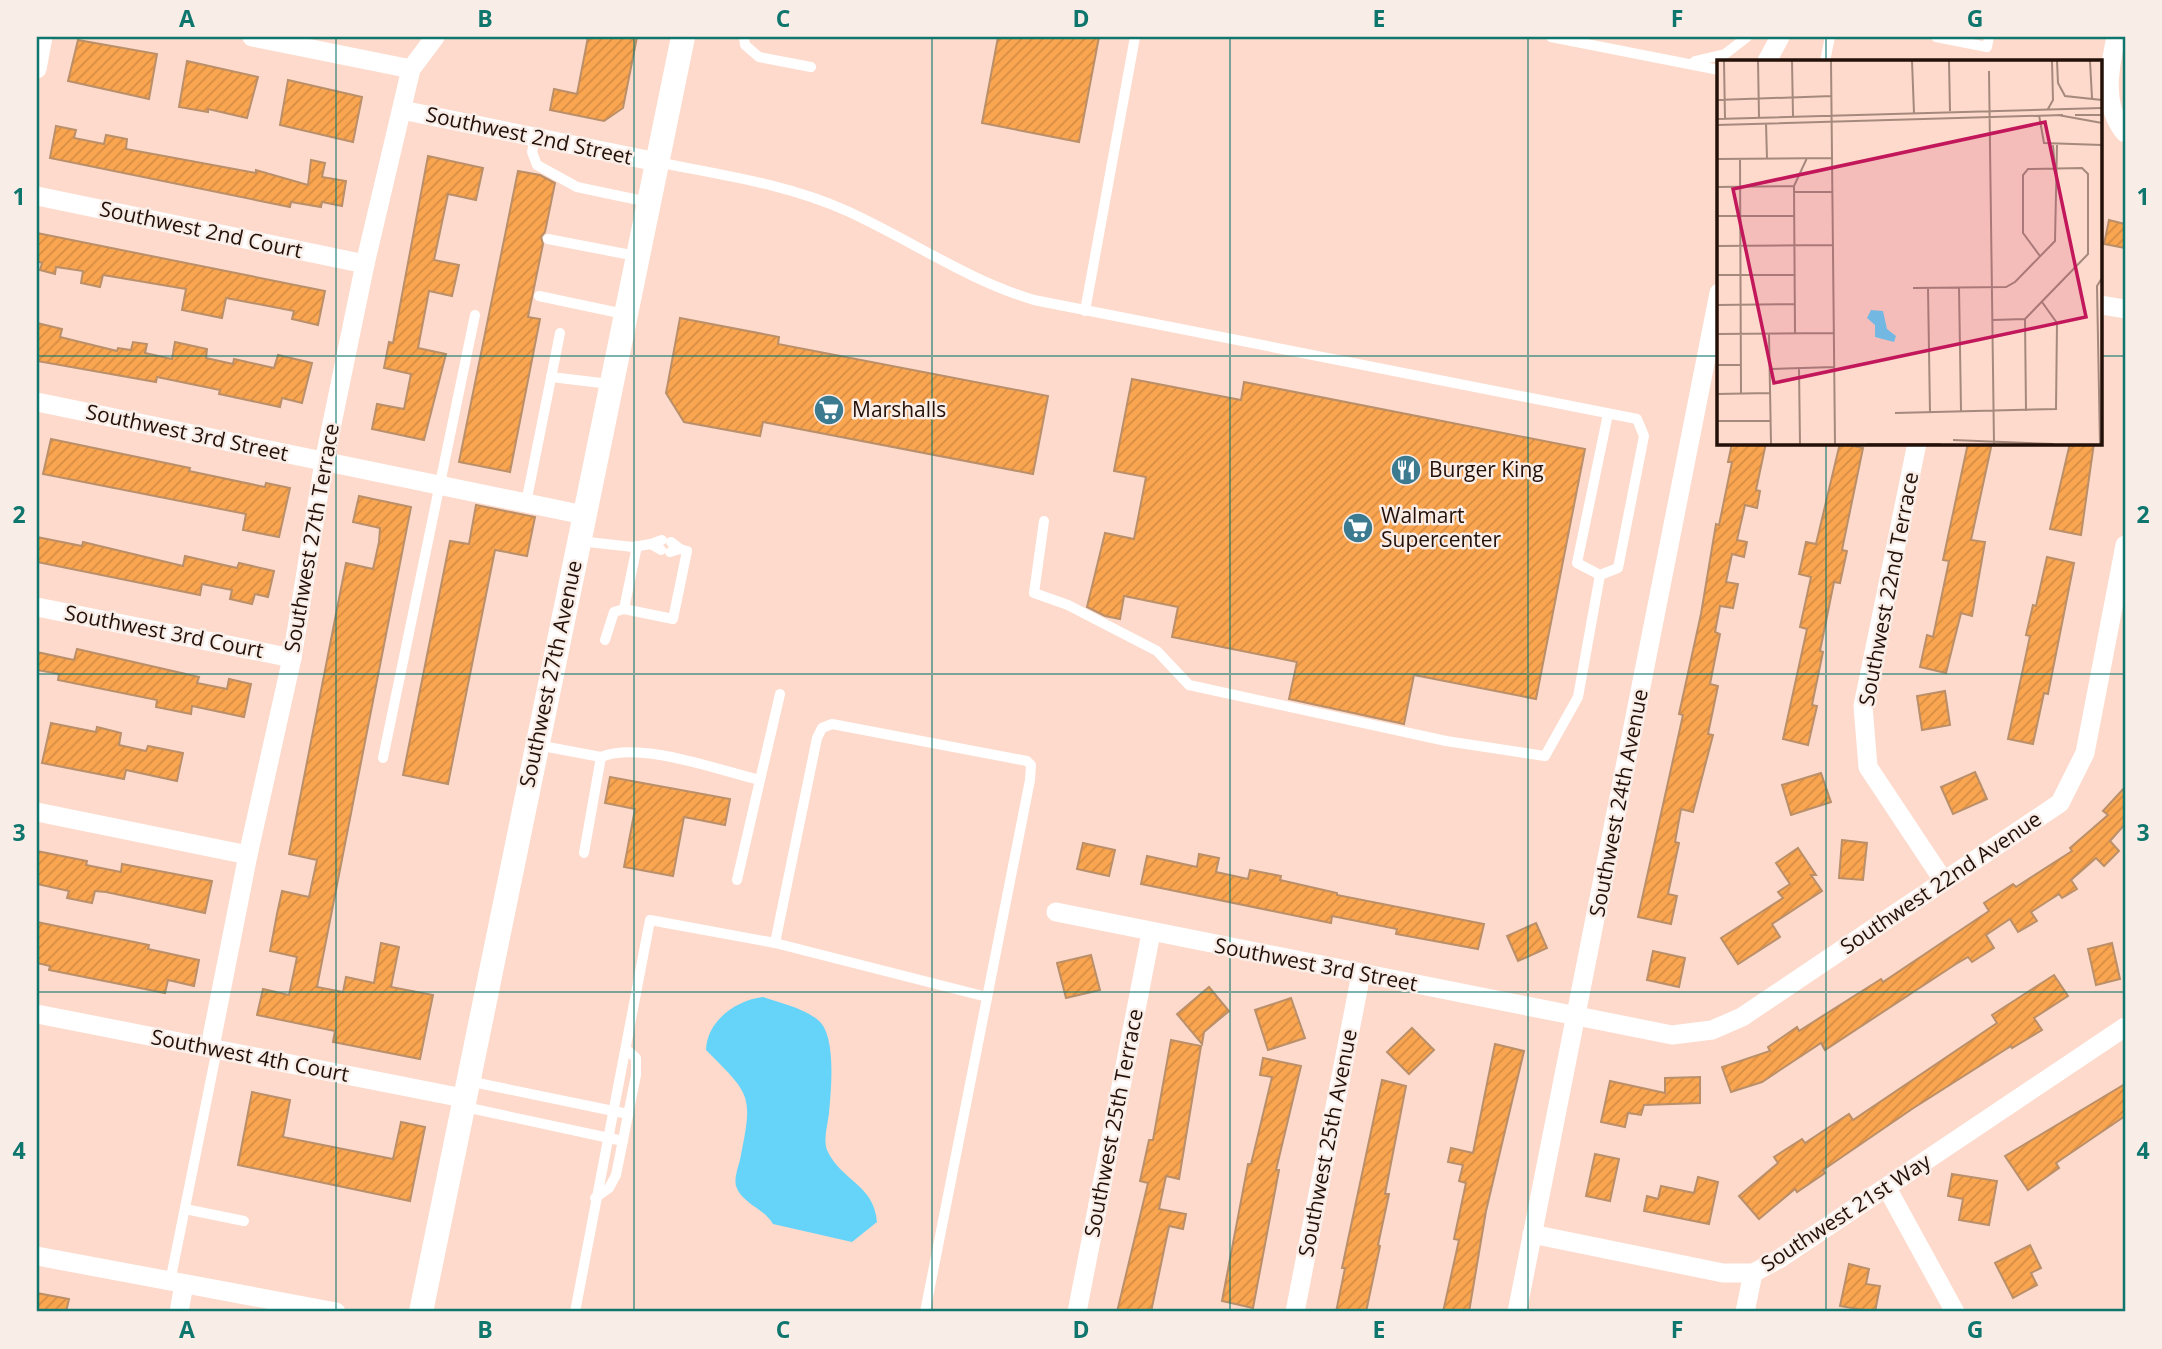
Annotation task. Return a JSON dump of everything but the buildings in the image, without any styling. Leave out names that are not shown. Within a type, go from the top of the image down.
[{"type":"street","points":[[37,69],[43,37]]},
{"type":"street","points":[[252,37],[411,69]]},
{"type":"street","name":"Southwest 27th Terrace","points":[[214,1048],[248,855],[292,658],[324,462],[365,264],[411,69],[435,37]]},
{"type":"street","name":"Southwest 27th Avenue","points":[[421,1312],[683,37]]},
{"type":"street","points":[[1762,37],[1765,60]]},
{"type":"street","points":[[1766,60],[1780,37]]},
{"type":"street","points":[[2116,37],[2108,86],[2117,120],[2125,133]]},
{"type":"street","name":"Southwest 2nd Street","points":[[402,110],[657,162]]},
{"type":"street","name":"Southwest 2nd Court","points":[[37,196],[365,264]]},
{"type":"street","name":"Southwest 24th Avenue","points":[[1517,1312],[1717,303]]},
{"type":"street","points":[[2102,304],[2125,309]]},
{"type":"street","name":"Southwest 3rd Street","points":[[37,402],[584,515]]},
{"type":"street","name":"Southwest 22nd Terrace","points":[[1917,444],[1863,706],[1868,767],[1943,880]]},
{"type":"street","name":"Southwest 22nd Avenue","points":[[1576,1016],[1672,1035],[1712,1030],[1742,1017],[2060,803],[2085,753],[2125,545]]},
{"type":"street","name":"Southwest 3rd Court","points":[[37,607],[292,658]]},
{"type":"street","points":[[37,812],[248,855]]},
{"type":"street","name":"Southwest 3rd Street","points":[[1056,912],[1576,1016]]},
{"type":"street","name":"Southwest 25th Terrace","points":[[1077,1312],[1151,933]]},
{"type":"street","name":"Southwest 25th Avenue","points":[[1295,1312],[1361,974]]},
{"type":"street","name":"Southwest 4th Court","points":[[37,1014],[464,1095]]},
{"type":"street","name":"Southwest 21st Way","points":[[1532,1234],[1723,1273],[1753,1273],[1887,1188],[2125,1027]]},
{"type":"street","points":[[1887,1188],[1955,1312]]},
{"type":"street","points":[[37,1256],[336,1312]]},
{"type":"street","points":[[1745,1312],[1753,1273]]},
{"type":"street","points":[[177,1283],[179,1312]]},
{"type":"lane","points":[[744,37],[745,45],[758,57],[811,67]]},
{"type":"lane","points":[[1085,311],[1135,37]]},
{"type":"lane","points":[[1551,37],[1691,62],[1717,69]]},
{"type":"lane","points":[[1691,62],[1725,54],[1747,37]]},
{"type":"lane","points":[[1825,60],[1830,37]]},
{"type":"lane","points":[[1936,37],[1987,47],[1989,37]]},
{"type":"lane","points":[[535,137],[532,152],[537,165],[577,187],[648,202]]},
{"type":"lane","points":[[657,162],[814,198],[888,231],[925,254],[1000,290],[1085,311],[1637,419],[1644,436],[1618,568],[1600,575],[1577,563],[1608,414]]},
{"type":"lane","points":[[548,239],[637,257]]},
{"type":"lane","points":[[539,296],[625,314]]},
{"type":"lane","points":[[383,758],[475,315]]},
{"type":"lane","points":[[526,503],[560,334]]},
{"type":"lane","points":[[551,377],[611,384]]},
{"type":"lane","points":[[1044,522],[1034,593],[1068,605],[1157,651],[1189,685],[1446,741],[1545,756],[1578,696],[1600,575]]},
{"type":"lane","points":[[578,540],[637,547],[651,544],[687,551],[673,619],[624,609],[614,612],[605,640]]},
{"type":"lane","points":[[624,609],[637,547]]},
{"type":"lane","points":[[737,880],[780,694]]},
{"type":"lane","points":[[775,943],[817,738],[822,728],[832,724],[1027,761],[1031,771],[925,1312]]},
{"type":"lane","points":[[536,745],[601,757],[617,751],[651,754],[761,780]]},
{"type":"lane","points":[[584,853],[601,757]]},
{"type":"lane","points":[[575,1312],[650,920],[775,943],[987,997]]},
{"type":"lane","points":[[177,1283],[185,1209],[214,1048]]},
{"type":"lane","points":[[595,1198],[609,1188],[616,1175],[623,1141],[636,1058],[625,1049]]},
{"type":"lane","points":[[464,1095],[628,1114]]},
{"type":"lane","points":[[464,1095],[623,1141]]},
{"type":"lane","points":[[185,1209],[244,1221]]},
{"type":"water","points":[[763,997],[809,1014],[821,1023],[826,1031],[831,1054],[827,1150],[840,1169],[870,1199],[877,1222],[852,1242],[773,1224],[743,1197],[736,1186],[747,1122],[745,1098],[733,1077],[706,1050],[712,1029],[725,1013],[743,1002]]},
{"type":"place","name":"Marshalls","points":[[829,410]]},
{"type":"place","name":"Burger King","points":[[1406,470]]},
{"type":"place","name":"Walmart Supercenter","points":[[1358,528]]}]
